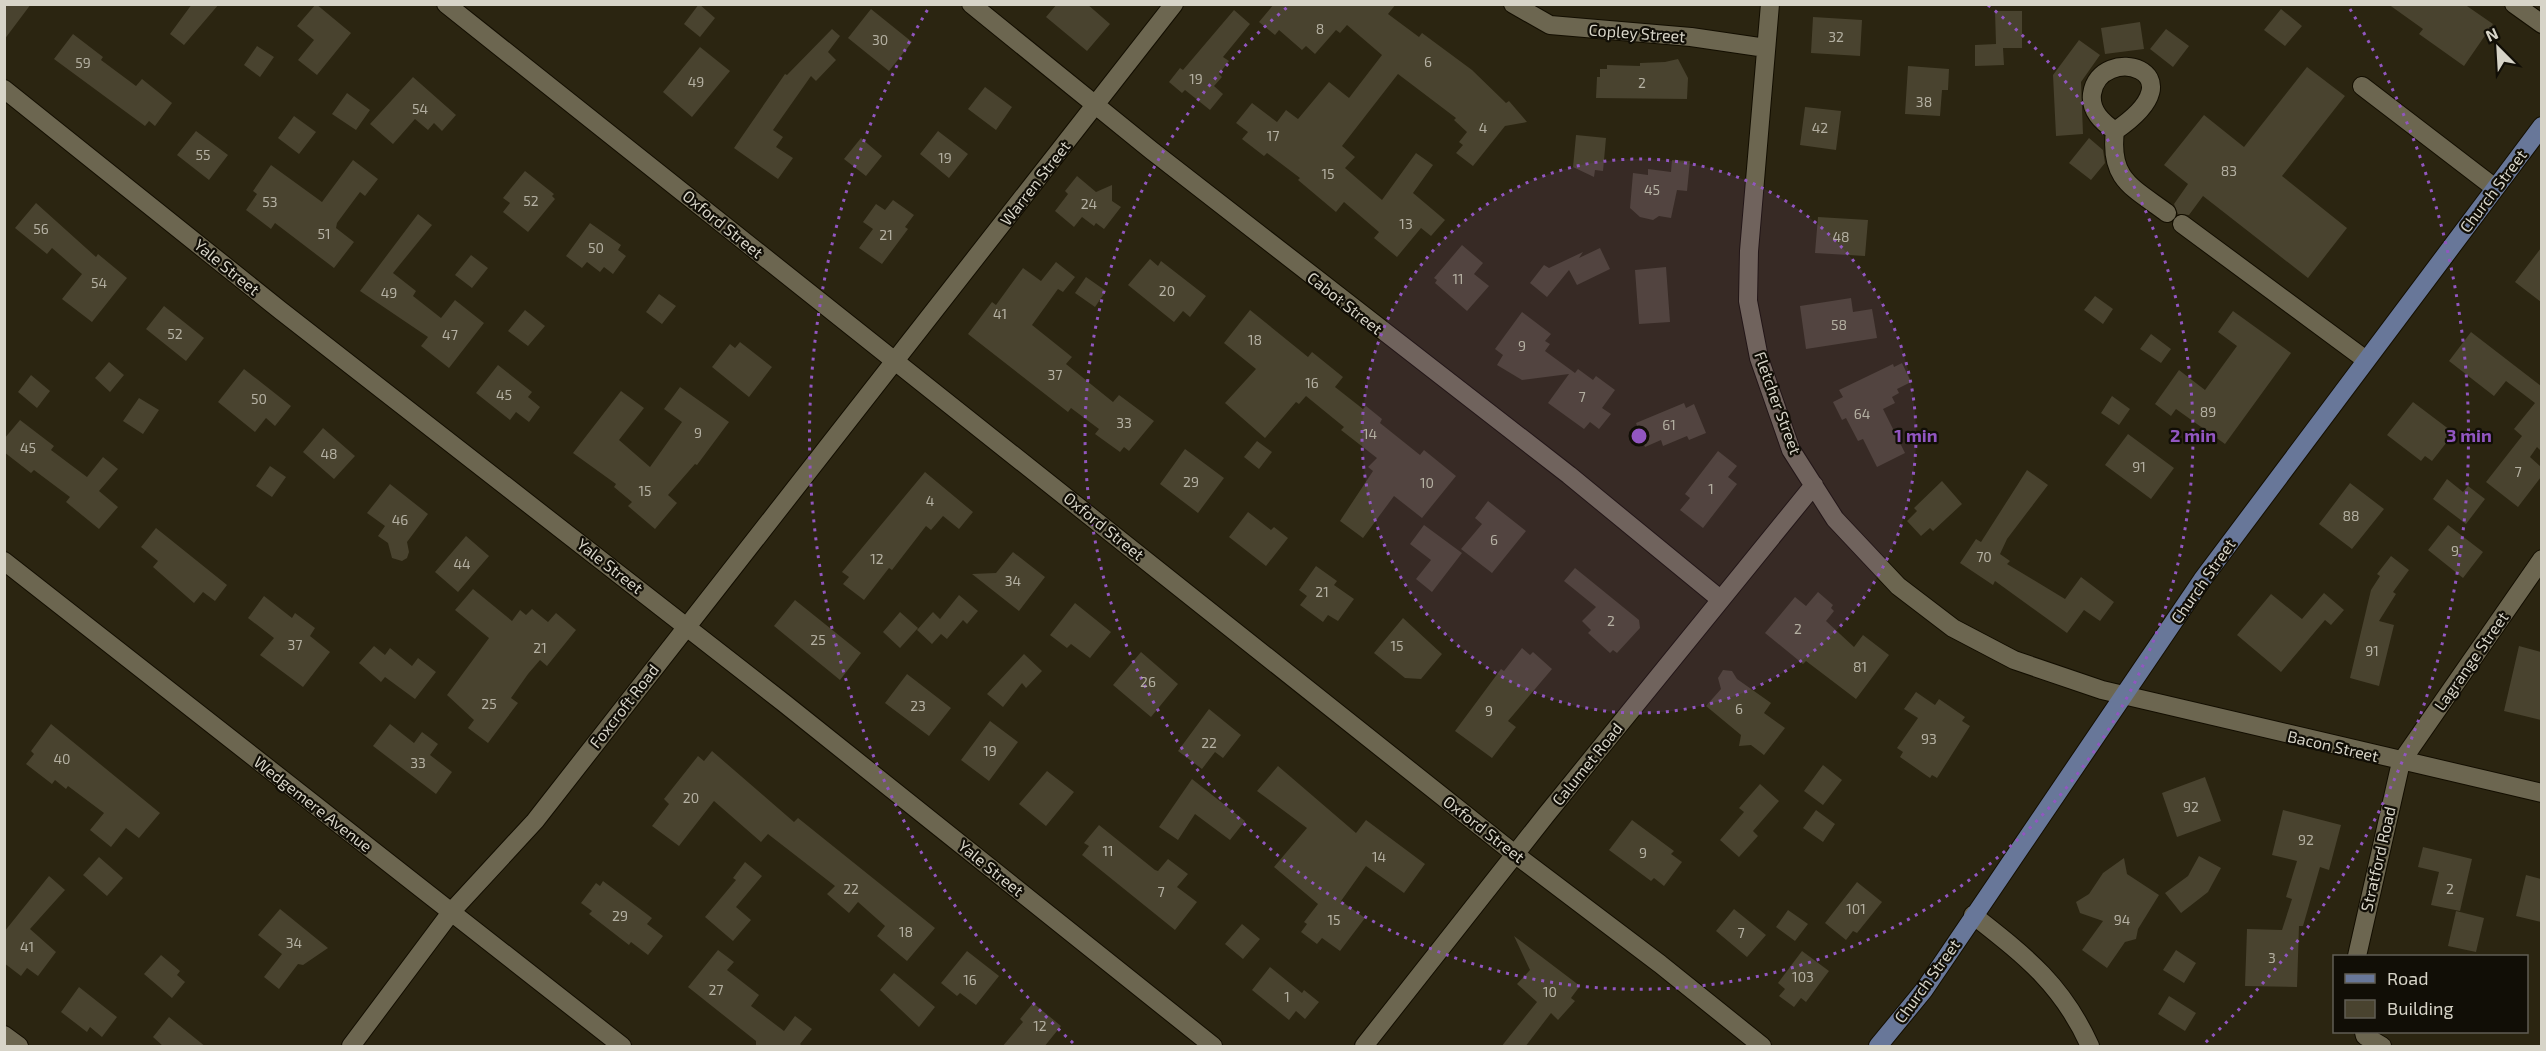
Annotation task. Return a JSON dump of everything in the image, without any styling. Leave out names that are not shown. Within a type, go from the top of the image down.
[{"type":"main road","name":"Church Street","points":[[1878,1047],[1924,990],[1973,915],[2125,697],[2202,580],[2541,126]]},
{"type":"street","name":"Oxford Street","points":[[446,4],[1516,855],[1660,964],[1762,1047]]},
{"type":"street","name":"Cabot Street","points":[[971,4],[1354,310],[1569,475],[1720,599]]},
{"type":"street","name":"Warren Street","points":[[894,361],[1174,4]]},
{"type":"street","name":"Copley Street","points":[[1513,4],[1550,25],[1691,37],[1766,48]]},
{"type":"street","name":"Fletcher Street","points":[[1770,4],[1749,251],[1748,301],[1760,358],[1791,450],[1835,519],[1898,586],[1953,628],[2014,660],[2125,697]]},
{"type":"street","points":[[2514,4],[2541,24]]},
{"type":"street","points":[[2362,86],[2495,188]]},
{"type":"street","name":"Yale Street","points":[[4,89],[280,310],[686,626],[1213,1047]]},
{"type":"street","points":[[2115,131],[2114,159],[2123,180],[2167,213]]},
{"type":"street","points":[[2182,224],[2366,360]]},
{"type":"street","name":"Foxcroft Road","points":[[351,1047],[452,911],[535,821],[894,361]]},
{"type":"street","name":"Calumet Road","points":[[1364,1047],[1720,599],[1814,485]]},
{"type":"street","name":"Lagrange Street","points":[[2402,762],[2541,559]]},
{"type":"street","name":"Wedgemere Avenue","points":[[4,561],[452,911],[622,1047]]},
{"type":"street","name":"Bacon Street","points":[[2125,697],[2541,793]]},
{"type":"street","name":"Stratford Road","points":[[2357,955],[2402,762]]},
{"type":"street","points":[[1973,915],[2052,982],[2082,1029],[2090,1047]]},
{"type":"street","points":[[2364,1033],[2382,1047]]},
{"type":"street","points":[[4,1035],[19,1047]]},
{"type":"building","points":[[4,4],[31,4],[4,40]]},
{"type":"building","points":[[192,4],[219,4],[184,45],[170,34]]},
{"type":"building","points":[[316,4],[351,33],[317,75],[298,60],[314,40],[297,26]]},
{"type":"building","points":[[699,4],[715,18],[700,37],[684,24]]},
{"type":"building","points":[[1057,4],[1087,4],[1110,24],[1087,51],[1046,17]]},
{"type":"building","points":[[1274,4],[1396,4],[1388,14],[1419,37],[1422,33],[1472,70],[1506,103],[1509,101],[1527,122],[1505,126],[1473,166],[1456,153],[1463,145],[1459,142],[1467,132],[1454,120],[1456,118],[1398,74],[1342,146],[1355,157],[1345,168],[1382,200],[1416,153],[1433,165],[1413,193],[1445,220],[1431,236],[1421,228],[1397,257],[1374,238],[1379,232],[1344,202],[1336,212],[1298,180],[1300,178],[1267,153],[1264,156],[1242,139],[1248,132],[1236,123],[1252,103],[1277,122],[1286,110],[1298,119],[1329,82],[1349,98],[1382,55],[1347,25],[1340,33],[1336,30],[1315,54],[1306,46],[1302,50],[1279,30],[1275,35],[1259,22]]},
{"type":"building","points":[[2388,4],[2464,4],[2493,24],[2464,66],[2419,34],[2423,29]]},
{"type":"building","points":[[871,9],[912,42],[889,71],[848,38]]},
{"type":"building","points":[[2281,9],[2302,26],[2285,46],[2264,30]]},
{"type":"building","points":[[1234,10],[1250,24],[1223,57],[1229,61],[1219,74],[1222,77],[1214,86],[1223,94],[1210,110],[1185,90],[1182,93],[1169,82],[1180,68],[1183,70]]},
{"type":"building","points":[[1995,11],[2022,11],[2022,48],[2003,48],[2004,65],[1975,66],[1975,45],[1996,44]]},
{"type":"building","points":[[1813,17],[1862,20],[1860,56],[1811,53]]},
{"type":"building","points":[[2140,22],[2144,49],[2105,54],[2101,28]]},
{"type":"building","points":[[832,29],[840,36],[828,52],[836,60],[816,81],[811,76],[773,130],[783,137],[776,147],[793,158],[778,179],[734,148],[785,74],[787,75]]},
{"type":"building","points":[[2166,29],[2189,46],[2173,67],[2150,49]]},
{"type":"building","points":[[73,34],[103,57],[101,60],[136,86],[142,79],[172,103],[155,126],[149,121],[145,126],[54,59]]},
{"type":"building","points":[[2079,40],[2100,55],[2081,82],[2083,134],[2056,136],[2053,75]]},
{"type":"building","points":[[257,46],[274,57],[260,77],[244,65]]},
{"type":"building","points":[[700,47],[730,71],[692,117],[663,92]]},
{"type":"building","points":[[1678,59],[1688,78],[1687,99],[1596,98],[1597,77],[1600,77],[1600,69],[1607,69],[1607,65],[1640,66],[1640,63]]},
{"type":"building","points":[[1908,66],[1949,69],[1948,90],[1942,90],[1940,116],[1905,114]]},
{"type":"building","points":[[2307,67],[2345,96],[2282,176],[2347,228],[2308,278],[2203,196],[2189,215],[2178,214],[2174,204],[2188,184],[2164,165],[2204,115],[2244,147]]},
{"type":"building","points":[[413,77],[456,115],[442,131],[434,123],[428,130],[415,119],[393,144],[370,124]]},
{"type":"building","points":[[985,87],[1012,107],[996,130],[968,109]]},
{"type":"building","points":[[347,93],[370,110],[356,130],[332,114]]},
{"type":"building","points":[[1805,107],[1841,111],[1836,150],[1800,145]]},
{"type":"building","points":[[294,116],[316,132],[299,154],[278,138]]},
{"type":"building","points":[[196,131],[228,155],[209,180],[177,155]]},
{"type":"building","points":[[938,131],[968,154],[949,178],[920,154]]},
{"type":"building","points":[[1576,135],[1606,138],[1603,171],[1595,170],[1594,177],[1573,167]]},
{"type":"building","points":[[861,138],[882,156],[866,176],[844,159]]},
{"type":"building","points":[[2089,138],[2103,150],[2105,163],[2091,180],[2069,163]]},
{"type":"building","points":[[353,160],[378,179],[365,196],[360,192],[337,223],[336,228],[354,242],[334,268],[275,223],[271,229],[246,210],[257,194],[253,191],[271,165],[322,202]]},
{"type":"building","points":[[1672,160],[1690,161],[1687,191],[1677,190],[1671,218],[1659,216],[1653,220],[1640,217],[1630,208],[1633,173],[1648,175],[1648,169],[1671,172]]},
{"type":"building","points":[[525,171],[554,194],[552,196],[555,199],[528,232],[503,212],[510,203],[503,198]]},
{"type":"building","points":[[1077,176],[1096,192],[1112,185],[1112,201],[1121,207],[1104,229],[1096,223],[1094,226],[1082,217],[1074,227],[1055,211],[1068,194],[1065,191]]},
{"type":"building","points":[[893,200],[914,215],[905,227],[908,229],[882,264],[859,248],[873,229],[863,222],[876,204],[885,210]]},
{"type":"building","points":[[36,203],[96,257],[98,254],[127,278],[92,322],[62,299],[82,274],[52,248],[47,254],[15,228]]},
{"type":"building","points":[[418,214],[432,225],[393,273],[416,291],[413,296],[441,318],[455,300],[484,323],[449,368],[421,346],[428,337],[360,291]]},
{"type":"building","points":[[1818,217],[1868,220],[1865,256],[1815,253]]},
{"type":"building","points":[[590,223],[621,245],[618,250],[626,256],[613,274],[604,267],[600,272],[587,262],[582,268],[566,256]]},
{"type":"building","points":[[1462,245],[1483,263],[1474,274],[1489,286],[1467,311],[1435,283],[1437,280],[1434,278]]},
{"type":"building","points":[[1600,248],[1610,269],[1577,285],[1569,270],[1547,297],[1530,283],[1544,265],[1549,268],[1583,252],[1579,258]]},
{"type":"building","points":[[2541,248],[2541,302],[2515,282]]},
{"type":"building","points":[[471,255],[488,268],[472,288],[455,275]]},
{"type":"building","points":[[1150,259],[1158,266],[1161,261],[1206,296],[1190,317],[1183,311],[1174,322],[1128,285]]},
{"type":"building","points":[[1056,262],[1075,277],[1063,292],[1058,289],[1032,325],[1072,357],[1066,364],[1113,402],[1119,395],[1154,421],[1129,451],[1124,447],[1120,452],[1095,434],[1099,429],[1071,408],[1068,412],[968,334],[992,302],[996,305],[1023,268],[1041,281]]},
{"type":"building","points":[[1666,267],[1670,322],[1639,324],[1635,270]]},
{"type":"building","points":[[1086,277],[1106,291],[1095,307],[1075,293]]},
{"type":"building","points":[[659,294],[676,306],[662,324],[646,312]]},
{"type":"building","points":[[2095,296],[2113,309],[2103,324],[2084,310]]},
{"type":"building","points":[[1851,298],[1853,312],[1872,309],[1877,338],[1806,349],[1800,306]]},
{"type":"building","points":[[164,306],[204,338],[186,361],[146,329]]},
{"type":"building","points":[[525,310],[545,326],[528,346],[508,331]]},
{"type":"building","points":[[1250,310],[1308,357],[1312,352],[1343,377],[1335,387],[1363,409],[1366,406],[1382,419],[1380,423],[1420,455],[1424,450],[1456,476],[1422,518],[1394,496],[1363,538],[1340,521],[1373,471],[1368,467],[1377,458],[1341,430],[1344,427],[1306,396],[1299,404],[1296,402],[1265,438],[1225,403],[1256,369],[1224,343]]},
{"type":"building","points":[[2233,311],[2291,353],[2225,444],[2176,409],[2171,416],[2155,404],[2179,370],[2205,390],[2237,346],[2218,332]]},
{"type":"building","points":[[1522,312],[1551,334],[1545,341],[1550,344],[1545,351],[1575,373],[1578,369],[1593,380],[1596,376],[1615,390],[1602,408],[1611,414],[1599,429],[1590,422],[1584,429],[1548,403],[1569,374],[1522,380],[1497,365],[1503,355],[1495,349]]},
{"type":"building","points":[[2471,332],[2541,386],[2541,451],[2537,447],[2530,457],[2541,467],[2541,477],[2518,507],[2486,482],[2522,436],[2514,429],[2535,403],[2506,381],[2494,396],[2449,361]]},
{"type":"building","points":[[2151,334],[2171,349],[2161,363],[2140,349]]},
{"type":"building","points":[[740,342],[772,367],[749,397],[712,367],[730,344],[735,348]]},
{"type":"building","points":[[109,362],[124,375],[110,392],[95,378]]},
{"type":"building","points":[[1902,363],[1911,382],[1897,389],[1899,393],[1892,397],[1895,403],[1883,409],[1905,453],[1877,467],[1863,439],[1858,441],[1846,418],[1842,420],[1833,402],[1843,397],[1839,390],[1893,364],[1894,367]]},
{"type":"building","points":[[498,365],[532,392],[528,397],[540,407],[529,422],[516,412],[510,420],[476,393]]},
{"type":"building","points":[[244,369],[291,406],[275,426],[266,418],[255,432],[218,402]]},
{"type":"building","points":[[31,375],[50,391],[37,408],[18,392]]},
{"type":"building","points":[[680,387],[729,422],[697,465],[695,464],[668,495],[677,503],[655,529],[628,506],[632,502],[614,487],[616,484],[573,453],[621,391],[644,408],[619,440],[650,467],[682,422],[664,409]]},
{"type":"building","points":[[2112,396],[2130,409],[2119,425],[2101,413]]},
{"type":"building","points":[[139,398],[159,410],[143,434],[123,421]]},
{"type":"building","points":[[2413,402],[2454,433],[2432,461],[2425,456],[2421,461],[2387,435]]},
{"type":"building","points":[[1684,403],[1686,408],[1694,404],[1706,433],[1689,440],[1687,436],[1663,446],[1661,440],[1645,447],[1636,423]]},
{"type":"building","points":[[20,420],[54,446],[51,450],[87,477],[103,457],[118,469],[99,491],[118,507],[99,529],[66,502],[70,497],[34,470],[31,473],[4,452],[4,439]]},
{"type":"building","points":[[323,428],[355,456],[334,479],[303,452]]},
{"type":"building","points":[[2128,434],[2174,468],[2151,499],[2105,465]]},
{"type":"building","points":[[1257,441],[1272,452],[1259,469],[1244,457]]},
{"type":"building","points":[[1185,449],[1224,478],[1198,513],[1160,484]]},
{"type":"building","points":[[1718,451],[1737,466],[1728,477],[1737,484],[1703,528],[1680,510],[1690,498],[1685,494]]},
{"type":"building","points":[[270,466],[286,477],[272,497],[256,486]]},
{"type":"building","points":[[2027,470],[2048,485],[2007,539],[2000,554],[2010,561],[2007,564],[2065,599],[2081,577],[2114,602],[2100,621],[2084,610],[2067,633],[1995,581],[1993,585],[1960,563],[1976,539],[1981,542]]},
{"type":"building","points":[[925,472],[973,512],[959,529],[943,516],[931,530],[926,526],[892,570],[889,568],[864,600],[843,584],[849,577],[842,572]]},
{"type":"building","points":[[2447,479],[2463,492],[2468,486],[2485,499],[2466,524],[2433,499]]},
{"type":"building","points":[[1942,481],[1962,504],[1933,531],[1930,528],[1921,536],[1907,521],[1917,511],[1914,508]]},
{"type":"building","points":[[2350,483],[2384,509],[2352,549],[2319,524]]},
{"type":"building","points":[[390,484],[428,514],[407,542],[409,552],[407,558],[402,561],[392,558],[388,543],[378,536],[385,526],[367,513]]},
{"type":"building","points":[[1488,501],[1526,531],[1492,573],[1461,549],[1482,524],[1475,518]]},
{"type":"building","points":[[1248,512],[1271,530],[1274,527],[1288,538],[1266,566],[1229,537]]},
{"type":"building","points":[[1424,525],[1462,553],[1432,592],[1416,579],[1431,560],[1410,544]]},
{"type":"building","points":[[2448,525],[2483,552],[2463,578],[2428,550]]},
{"type":"building","points":[[156,528],[227,585],[215,601],[203,592],[194,603],[153,567],[158,561],[141,547]]},
{"type":"building","points":[[466,536],[489,556],[458,592],[435,572]]},
{"type":"building","points":[[1013,552],[1045,577],[1019,611],[972,574],[996,573]]},
{"type":"building","points":[[2391,556],[2409,570],[2393,592],[2396,594],[2379,621],[2394,625],[2379,686],[2350,678],[2371,590],[2380,576],[2377,574]]},
{"type":"building","points":[[1316,566],[1337,581],[1334,585],[1354,599],[1338,621],[1328,615],[1323,622],[1300,605],[1307,596],[1299,590]]},
{"type":"building","points":[[1575,568],[1639,620],[1640,628],[1617,653],[1613,650],[1610,653],[1588,633],[1591,630],[1582,621],[1596,607],[1564,581]]},
{"type":"building","points":[[473,589],[512,621],[520,610],[526,615],[532,609],[548,622],[556,613],[576,630],[547,666],[540,660],[528,674],[511,698],[518,703],[488,743],[468,728],[474,720],[447,695],[489,638],[455,610]]},
{"type":"building","points":[[1818,592],[1833,605],[1831,608],[1834,611],[1826,621],[1854,647],[1863,635],[1889,655],[1856,699],[1806,661],[1803,664],[1765,633],[1795,597],[1806,606]]},
{"type":"building","points":[[2324,593],[2344,610],[2331,625],[2325,620],[2281,672],[2237,635],[2271,594],[2302,619]]},
{"type":"building","points":[[959,595],[978,611],[967,624],[963,620],[947,639],[941,634],[932,644],[917,630],[933,612],[940,619]]},
{"type":"building","points":[[264,596],[292,618],[295,613],[315,628],[310,636],[330,652],[303,687],[260,655],[274,638],[248,618]]},
{"type":"building","points":[[795,600],[861,653],[840,680],[774,626]]},
{"type":"building","points":[[1075,603],[1111,632],[1090,658],[1071,644],[1067,648],[1050,635]]},
{"type":"building","points":[[900,612],[918,628],[900,648],[883,632]]},
{"type":"building","points":[[1403,618],[1442,654],[1421,679],[1405,678],[1374,653]]},
{"type":"building","points":[[374,646],[385,655],[390,648],[412,666],[418,658],[436,672],[415,699],[385,677],[381,682],[359,663]]},
{"type":"building","points":[[2519,646],[2541,652],[2541,720],[2504,711]]},
{"type":"building","points":[[1522,648],[1530,655],[1533,652],[1552,669],[1508,721],[1516,727],[1492,758],[1455,731],[1501,669],[1504,671]]},
{"type":"building","points":[[1141,652],[1178,684],[1151,717],[1113,685]]},
{"type":"building","points":[[1024,654],[1042,671],[1026,688],[1022,683],[1003,707],[987,694]]},
{"type":"building","points":[[1723,670],[1732,671],[1737,679],[1771,703],[1764,713],[1785,728],[1764,755],[1751,745],[1739,746],[1741,735],[1706,706],[1721,689],[1718,678]]},
{"type":"building","points":[[907,674],[951,708],[929,736],[885,703]]},
{"type":"building","points":[[1916,692],[1935,705],[1939,699],[1965,717],[1962,721],[1970,726],[1937,778],[1932,775],[1930,778],[1900,757],[1903,752],[1897,748],[1918,718],[1904,709]]},
{"type":"building","points":[[1209,709],[1241,735],[1223,758],[1215,752],[1202,769],[1178,751]]},
{"type":"building","points":[[990,721],[1018,742],[989,781],[961,760]]},
{"type":"building","points":[[51,724],[160,813],[139,838],[126,828],[111,847],[90,830],[104,813],[68,786],[66,789],[55,780],[52,784],[26,764],[34,754],[31,751]]},
{"type":"building","points":[[390,724],[414,743],[422,732],[438,744],[430,755],[452,772],[436,794],[373,746]]},
{"type":"building","points":[[712,751],[794,822],[798,818],[935,928],[907,961],[877,936],[885,926],[858,902],[849,913],[827,894],[835,886],[768,834],[761,842],[714,801],[679,846],[652,826],[669,804],[664,799],[698,756],[704,761]]},
{"type":"building","points":[[1823,765],[1842,780],[1823,805],[1804,791]]},
{"type":"building","points":[[1278,766],[1356,833],[1366,820],[1425,864],[1404,893],[1366,866],[1341,901],[1365,918],[1340,951],[1322,938],[1317,944],[1301,932],[1307,924],[1304,922],[1318,904],[1274,867],[1307,828],[1257,791]]},
{"type":"building","points":[[1047,771],[1074,792],[1046,826],[1019,804]]},
{"type":"building","points":[[2205,777],[2221,821],[2177,837],[2162,793]]},
{"type":"building","points":[[1192,779],[1245,821],[1230,840],[1195,814],[1178,840],[1159,827]]},
{"type":"building","points":[[1760,784],[1779,801],[1753,831],[1758,836],[1739,857],[1720,840],[1744,812],[1739,808]]},
{"type":"building","points":[[1816,810],[1835,824],[1823,842],[1803,828]]},
{"type":"building","points":[[2283,810],[2341,825],[2329,870],[2320,867],[2303,926],[2299,926],[2297,987],[2245,986],[2247,929],[2282,930],[2292,899],[2286,897],[2297,861],[2272,855]]},
{"type":"building","points":[[1632,820],[1674,851],[1671,854],[1682,862],[1664,886],[1654,878],[1651,881],[1609,850]]},
{"type":"building","points":[[1099,825],[1155,870],[1158,871],[1168,859],[1188,874],[1177,887],[1197,902],[1175,930],[1082,855],[1089,846],[1084,843]]},
{"type":"building","points":[[2423,847],[2472,859],[2460,911],[2431,905],[2439,872],[2418,867]]},
{"type":"building","points":[[2199,856],[2221,868],[2208,892],[2181,913],[2165,893],[2188,876]]},
{"type":"building","points":[[99,857],[123,878],[107,896],[83,875]]},
{"type":"building","points":[[2124,858],[2127,874],[2159,895],[2138,929],[2136,939],[2125,942],[2107,968],[2082,950],[2103,921],[2080,913],[2076,902],[2089,894],[2103,873]]},
{"type":"building","points":[[745,862],[762,876],[736,907],[751,920],[733,941],[705,917],[736,880],[733,878]]},
{"type":"building","points":[[2526,875],[2541,879],[2541,922],[2516,916]]},
{"type":"building","points":[[49,876],[65,890],[30,929],[56,952],[38,976],[27,968],[21,976],[4,963],[4,932]]},
{"type":"building","points":[[603,881],[652,918],[647,924],[663,936],[648,955],[631,942],[629,945],[589,914],[592,911],[581,903],[596,883],[600,886]]},
{"type":"building","points":[[1857,882],[1882,902],[1857,933],[1853,931],[1846,940],[1825,923]]},
{"type":"building","points":[[280,909],[328,948],[303,965],[298,964],[279,989],[264,977],[282,954],[258,935]]},
{"type":"building","points":[[1734,909],[1766,935],[1747,957],[1716,931]]},
{"type":"building","points":[[1788,910],[1808,924],[1795,941],[1776,927]]},
{"type":"building","points":[[2456,911],[2484,918],[2476,952],[2448,946]]},
{"type":"building","points":[[1242,924],[1260,939],[1243,959],[1225,944]]},
{"type":"building","points":[[1514,936],[1580,986],[1571,998],[1575,1001],[1558,1020],[1551,1013],[1525,1047],[1501,1047],[1537,1002],[1517,984],[1530,970]]},
{"type":"building","points":[[718,950],[734,962],[727,970],[759,995],[751,1006],[784,1031],[795,1016],[812,1029],[800,1044],[803,1047],[756,1047],[756,1041],[688,987]]},
{"type":"building","points":[[2176,950],[2196,963],[2184,983],[2163,970]]},
{"type":"building","points":[[967,951],[999,976],[976,1005],[960,993],[957,996],[941,983]]},
{"type":"building","points":[[1802,951],[1829,971],[1806,1002],[1801,998],[1794,1007],[1779,996],[1785,989],[1778,983]]},
{"type":"building","points":[[161,955],[180,971],[177,975],[185,982],[172,998],[144,974]]},
{"type":"building","points":[[1270,967],[1302,993],[1304,990],[1319,1002],[1305,1019],[1296,1011],[1289,1020],[1252,990]]},
{"type":"building","points":[[894,973],[935,1007],[919,1027],[880,990]]},
{"type":"building","points":[[79,987],[117,1017],[102,1037],[90,1027],[87,1032],[61,1012]]},
{"type":"building","points":[[2169,996],[2196,1013],[2185,1031],[2158,1014]]},
{"type":"building","points":[[1033,1003],[1061,1026],[1044,1047],[1002,1047],[1023,1022],[1020,1019]]},
{"type":"building","points":[[169,1017],[206,1047],[164,1047],[153,1037]]}]
